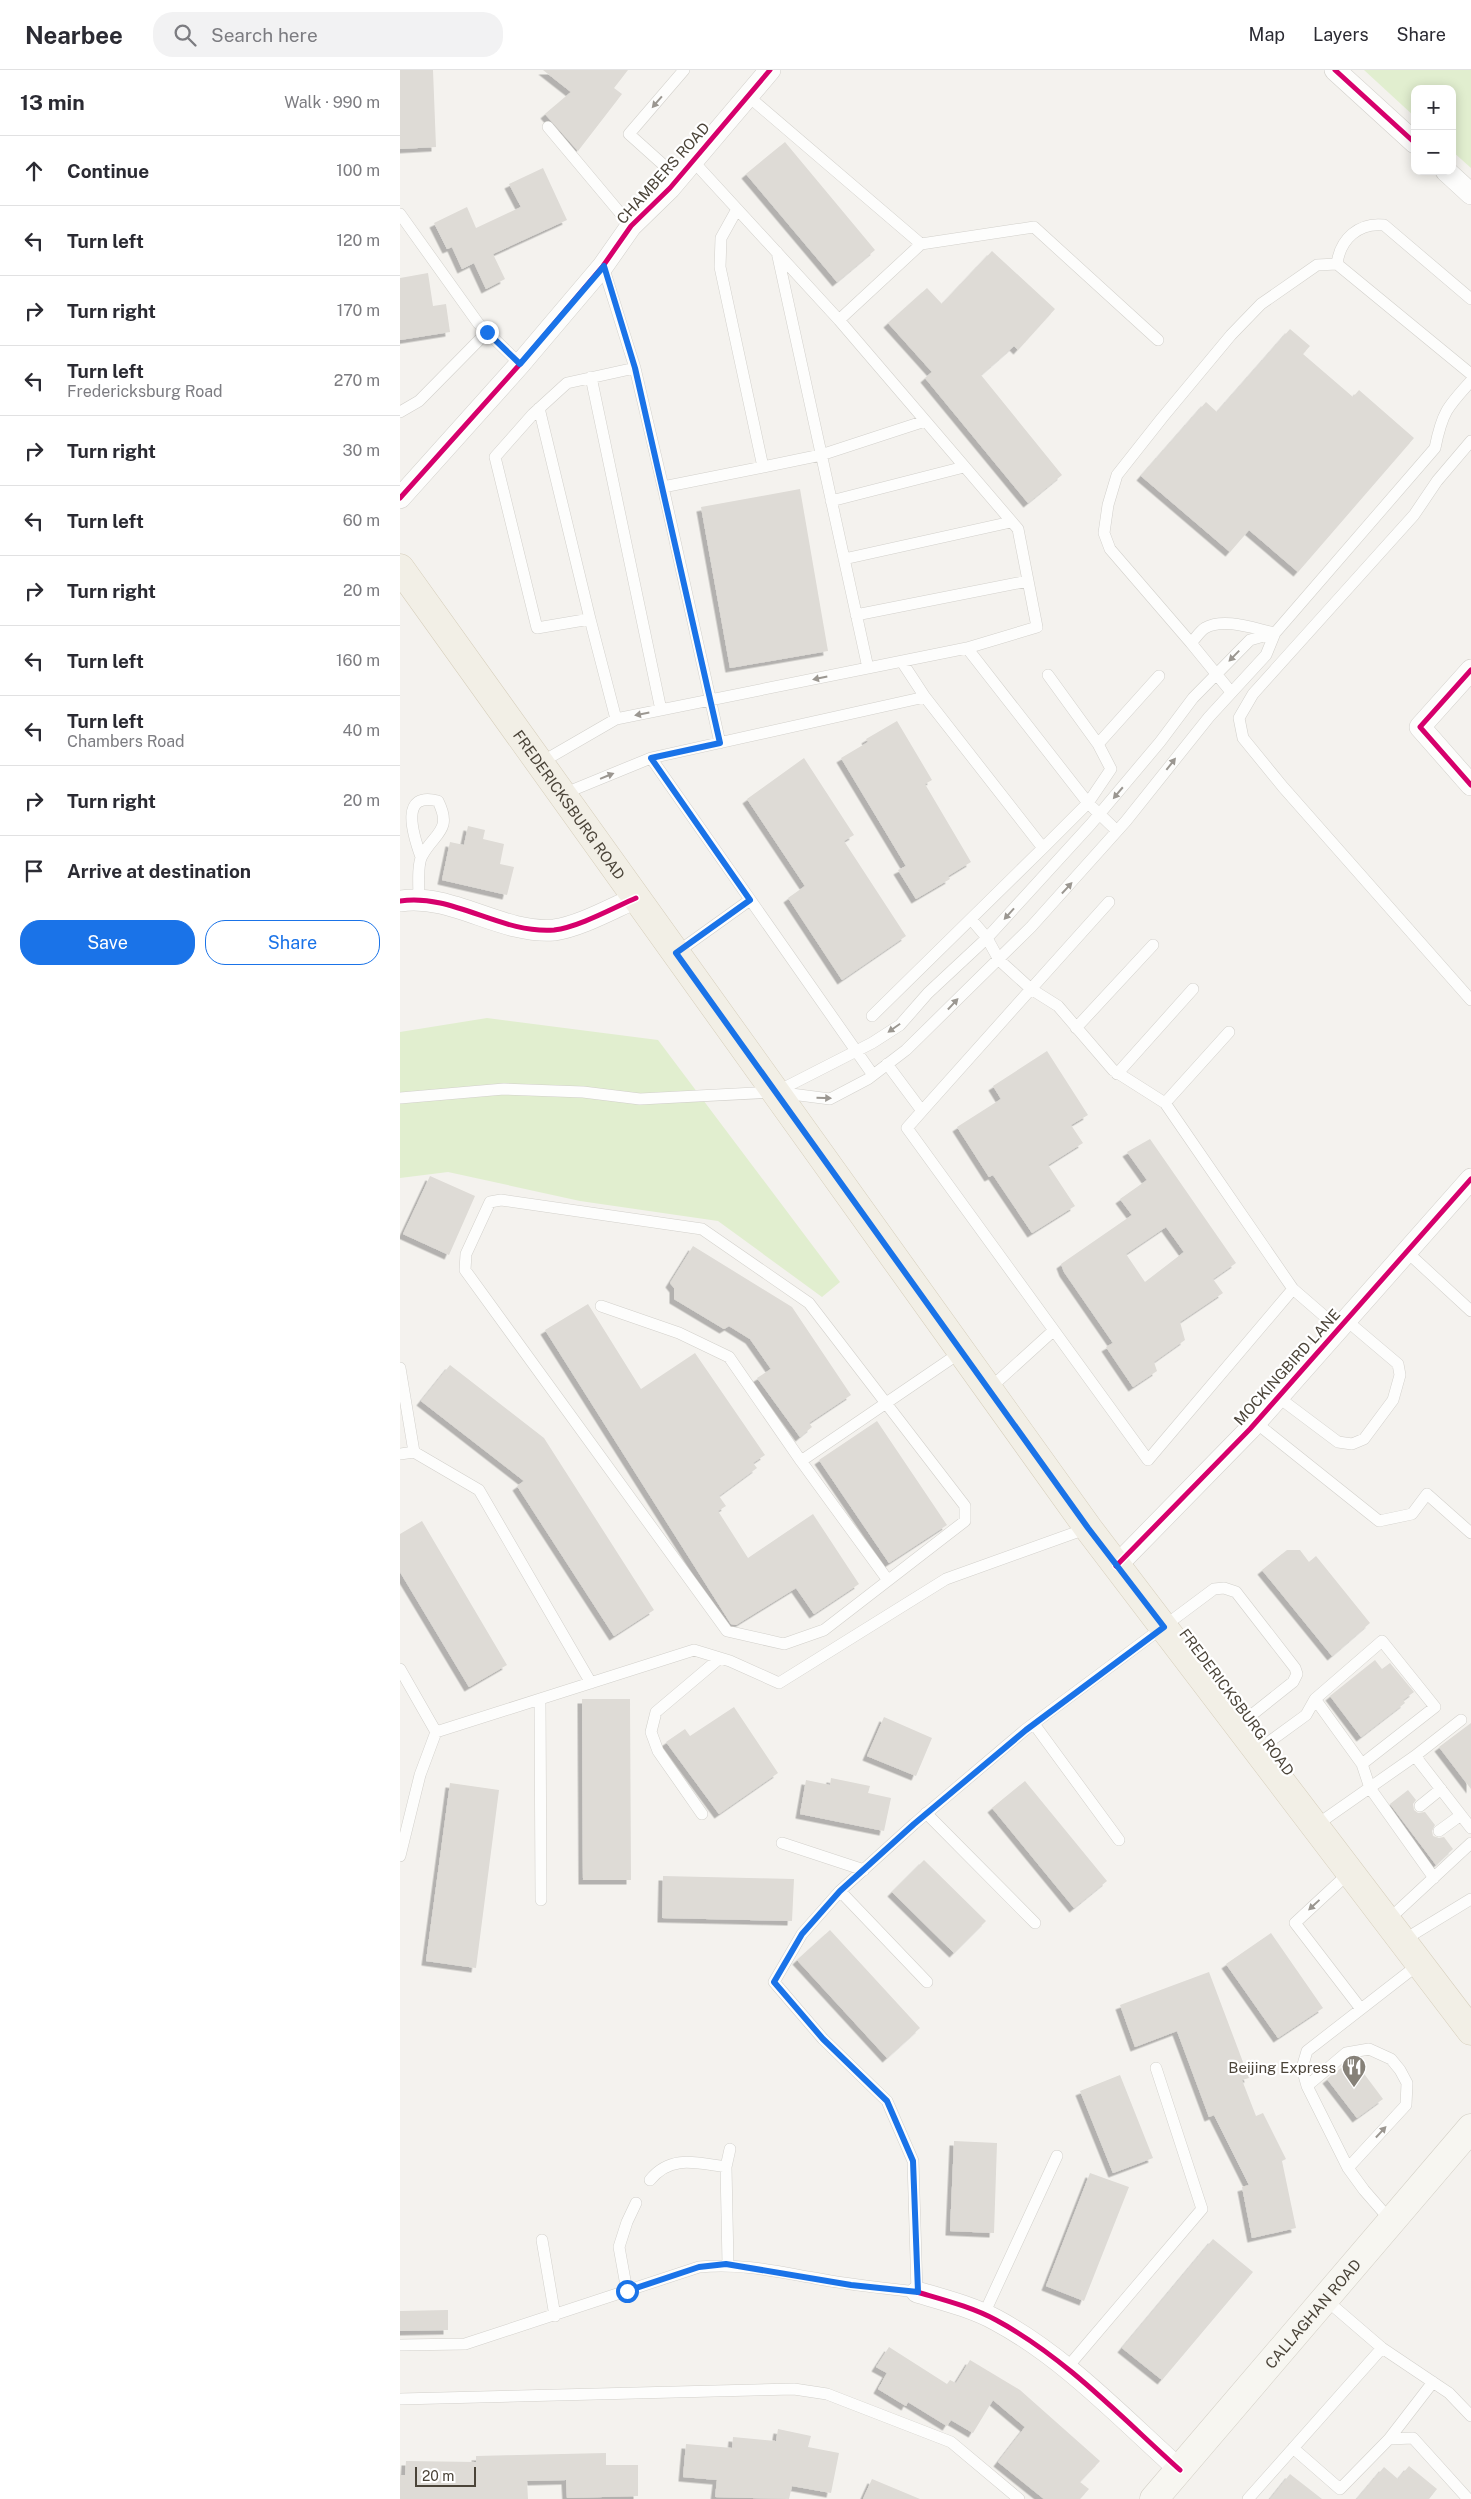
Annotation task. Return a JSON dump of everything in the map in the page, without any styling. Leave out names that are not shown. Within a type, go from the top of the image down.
[{"type":"main road","name":"FREDERICKSBURG ROAD","points":[[400,568],[1088,1528],[1471,2031]]},
{"type":"main road","name":"CALLAGHAN ROAD","points":[[1154,2499],[1471,2128]]},
{"type":"street","name":"CHAMBERS ROAD","points":[[400,498],[520,364],[604,266],[631,226],[678,178],[770,70]]},
{"type":"street","points":[[1335,70],[1411,139]]},
{"type":"street","points":[[1450,175],[1471,194]]},
{"type":"street","points":[[1471,670],[1420,727],[1471,785]]},
{"type":"street","points":[[409,900],[456,907],[492,920],[531,929],[554,930],[636,898]]},
{"type":"street","name":"MOCKINGBIRD LANE","points":[[1116,1566],[1278,1397],[1471,1179]]},
{"type":"street","points":[[918,2292],[984,2314],[1026,2338],[1066,2369],[1180,2470]]},
{"type":"lane","points":[[678,178],[629,134],[684,70]]},
{"type":"lane","points":[[748,96],[921,244]]},
{"type":"lane","points":[[548,127],[631,226]]},
{"type":"lane","points":[[540,762],[616,719],[967,648],[1037,627],[1018,530],[839,320],[776,250],[736,211],[693,161]]},
{"type":"lane","points":[[736,211],[721,238],[720,267],[763,467]]},
{"type":"lane","points":[[400,214],[478,323],[520,364]]},
{"type":"lane","points":[[1337,264],[1339,252],[1344,243],[1358,229],[1371,223],[1384,225],[1471,300]]},
{"type":"lane","points":[[839,320],[921,244],[1034,227],[1158,340]]},
{"type":"lane","points":[[776,250],[868,668]]},
{"type":"lane","points":[[1231,692],[1110,548],[1104,533],[1108,505],[1117,475],[1231,335],[1262,304],[1317,265],[1337,264],[1471,374]]},
{"type":"lane","points":[[604,266],[635,368],[720,743]]},
{"type":"lane","points":[[400,412],[419,401],[487,332]]},
{"type":"lane","points":[[590,619],[537,628],[495,457],[539,408],[567,382],[635,368]]},
{"type":"lane","points":[[591,377],[662,710]]},
{"type":"lane","points":[[400,1098],[504,1088],[584,1092],[640,1099],[776,1092],[830,1099],[873,1074],[936,1023],[999,960],[1117,831],[1208,717],[1266,655],[1275,633],[1435,448],[1439,427],[1448,406],[1471,382]]},
{"type":"lane","points":[[539,408],[616,719]]},
{"type":"lane","points":[[663,487],[821,455],[925,421]]},
{"type":"lane","points":[[1471,441],[1436,481],[1414,515],[1253,694],[1239,718],[1243,738],[1283,787],[1471,1000]]},
{"type":"lane","points":[[831,501],[964,467]]},
{"type":"lane","points":[[844,559],[1011,522]]},
{"type":"lane","points":[[856,615],[1028,581]]},
{"type":"lane","points":[[1191,643],[1204,629],[1215,625],[1238,625],[1275,633]]},
{"type":"lane","points":[[776,1092],[856,1051],[900,1025],[928,993],[987,938],[1100,815],[1193,698],[1250,640],[1275,633]]},
{"type":"lane","points":[[967,648],[1088,803],[1117,831]]},
{"type":"lane","points":[[902,662],[925,697],[1043,848]]},
{"type":"lane","points":[[872,1016],[1088,803],[1111,769],[1098,744],[1048,676]]},
{"type":"lane","points":[[1098,744],[1159,676]]},
{"type":"lane","points":[[563,794],[651,758],[925,697]]},
{"type":"lane","points":[[651,758],[873,1074]]},
{"type":"lane","points":[[409,900],[421,858],[442,829],[445,817],[438,801],[425,798],[416,800],[408,806],[406,815],[421,858]]},
{"type":"lane","points":[[676,953],[750,900]]},
{"type":"lane","points":[[1109,902],[907,1128],[1148,1460],[1293,1289]]},
{"type":"lane","points":[[971,919],[987,938],[999,960],[1030,989],[1058,1006],[1118,1074],[1165,1103],[1293,1289],[1398,1364],[1400,1375],[1393,1400],[1364,1439],[1352,1444],[1338,1442],[1278,1397]]},
{"type":"lane","points":[[1076,1028],[1153,945]]},
{"type":"lane","points":[[1118,1074],[1193,989]]},
{"type":"lane","points":[[1165,1103],[1229,1032]]},
{"type":"lane","points":[[887,1064],[922,1111]]},
{"type":"lane","points":[[501,1200],[702,1229],[808,1302],[887,1402],[965,1506],[965,1521],[887,1580],[824,1630],[784,1644],[727,1631],[465,1270],[466,1254],[490,1202],[501,1200]]},
{"type":"lane","points":[[1406,1252],[1471,1311]]},
{"type":"lane","points":[[601,1306],[679,1333],[729,1357],[887,1580]]},
{"type":"lane","points":[[988,1390],[1054,1331]]},
{"type":"lane","points":[[801,1461],[962,1352]]},
{"type":"lane","points":[[400,1368],[414,1452]]},
{"type":"lane","points":[[1255,1422],[1379,1521],[1412,1514],[1427,1494],[1471,1533]]},
{"type":"lane","points":[[400,1454],[414,1452],[479,1490],[591,1683]]},
{"type":"lane","points":[[436,1732],[694,1650],[720,1658],[779,1683],[946,1580],[1088,1528]]},
{"type":"lane","points":[[400,2345],[465,2344],[555,2316],[699,2267],[728,2264],[851,2285],[918,2292],[913,2161],[887,2101],[823,2039],[774,1982],[802,1934],[840,1891],[926,1813],[1034,1724],[1214,1589],[1224,1588],[1236,1592],[1245,1601],[1295,1668],[1297,1674],[1293,1682],[1239,1725]]},
{"type":"lane","points":[[1258,1750],[1306,1715],[1315,1699],[1382,1641],[1435,1707],[1362,1764]]},
{"type":"lane","points":[[702,1814],[658,1751],[651,1732],[656,1712],[720,1658]]},
{"type":"lane","points":[[400,1668],[436,1732],[420,1775],[400,1856]]},
{"type":"lane","points":[[540,1699],[541,1900]]},
{"type":"lane","points":[[1315,1699],[1362,1764],[1370,1788],[1418,1848],[1434,1878]]},
{"type":"lane","points":[[1315,1826],[1415,1756],[1461,1720]]},
{"type":"lane","points":[[1034,1724],[1119,1840]]},
{"type":"lane","points":[[1415,1756],[1471,1828]]},
{"type":"lane","points":[[1420,1806],[1441,1789]]},
{"type":"lane","points":[[926,1813],[1035,1923]]},
{"type":"lane","points":[[1440,1831],[1461,1815]]},
{"type":"lane","points":[[782,1843],[864,1870]]},
{"type":"lane","points":[[1395,1931],[1434,1878],[1471,1843]]},
{"type":"lane","points":[[1350,1872],[1295,1923],[1361,2008]]},
{"type":"lane","points":[[840,1891],[927,1982]]},
{"type":"lane","points":[[1395,1931],[1471,1899]]},
{"type":"lane","points":[[1391,2221],[1348,2168],[1307,2086],[1302,2068],[1307,2051],[1419,1964]]},
{"type":"lane","points":[[1307,2086],[1346,2053],[1369,2049],[1391,2059],[1407,2083],[1406,2106],[1348,2168]]},
{"type":"lane","points":[[1066,2369],[1202,2209],[1156,2068]]},
{"type":"lane","points":[[728,2264],[726,2167],[730,2149]]},
{"type":"lane","points":[[984,2314],[1057,2156]]},
{"type":"lane","points":[[650,2180],[658,2169],[671,2164],[687,2162],[726,2167]]},
{"type":"lane","points":[[627,2291],[619,2247],[627,2222],[636,2203]]},
{"type":"lane","points":[[542,2240],[555,2316]]},
{"type":"lane","points":[[1325,2299],[1382,2348],[1449,2393],[1471,2416]]},
{"type":"lane","points":[[1248,2499],[1382,2348]]},
{"type":"lane","points":[[1293,2448],[1340,2489],[1389,2439],[1433,2382]]},
{"type":"lane","points":[[400,2399],[794,2389],[827,2394],[951,2442],[1019,2499]]},
{"type":"lane","points":[[1389,2439],[1413,2438],[1468,2499]]},
{"type":"green space","points":[[1364,70],[1471,70],[1471,168],[1456,155],[1456,85],[1411,85],[1411,113]]},
{"type":"green space","points":[[487,1018],[658,1040],[840,1282],[822,1297],[718,1221],[580,1201],[448,1172],[400,1178],[400,1032]]},
{"type":"building","points":[[400,70],[433,70],[436,147],[400,149]]},
{"type":"building","points":[[543,70],[628,70],[614,88],[622,94],[578,151],[545,114],[571,92]]},
{"type":"building","points":[[785,142],[875,250],[837,282],[746,174]]},
{"type":"building","points":[[543,168],[567,220],[493,254],[505,279],[486,289],[474,263],[462,269],[452,247],[447,249],[434,223],[467,207],[476,228],[521,207],[509,184]]},
{"type":"building","points":[[992,251],[1055,309],[1018,350],[1014,346],[981,375],[1062,475],[1028,503],[925,378],[932,372],[888,323],[927,288],[942,304]]},
{"type":"building","points":[[428,273],[433,306],[446,304],[450,332],[400,340],[400,278]]},
{"type":"building","points":[[1290,329],[1310,346],[1303,354],[1353,397],[1359,390],[1414,438],[1298,572],[1249,530],[1230,552],[1141,476],[1206,402],[1217,412]]},
{"type":"building","points":[[800,489],[828,651],[730,668],[701,507]]},
{"type":"building","points":[[897,721],[932,780],[925,784],[971,862],[948,876],[950,879],[916,899],[898,870],[906,866],[841,758],[868,742],[866,739]]},
{"type":"building","points":[[804,758],[854,835],[844,841],[906,936],[842,980],[788,898],[805,886],[747,799]]},
{"type":"building","points":[[468,826],[485,830],[483,839],[504,844],[500,864],[514,867],[507,895],[442,880],[450,842],[464,845]]},
{"type":"building","points":[[1047,1051],[1088,1115],[1071,1125],[1083,1143],[1048,1165],[1075,1206],[1032,1233],[993,1175],[989,1177],[957,1127],[1001,1099],[993,1086]]},
{"type":"building","points":[[1150,1139],[1236,1263],[1213,1279],[1223,1293],[1180,1322],[1185,1340],[1154,1362],[1157,1371],[1133,1387],[1106,1347],[1113,1343],[1064,1272],[1061,1264],[1132,1215],[1120,1199],[1147,1180],[1127,1152]],"holes":[[[1166,1227],[1184,1252],[1145,1282],[1126,1254]]]},
{"type":"building","points":[[430,1176],[475,1196],[449,1255],[403,1234]]},
{"type":"building","points":[[693,1246],[792,1307],[851,1395],[809,1423],[812,1427],[800,1437],[757,1378],[771,1369],[750,1339],[729,1326],[724,1329],[674,1299],[674,1288],[670,1283]]},
{"type":"building","points":[[588,1304],[641,1389],[695,1353],[765,1455],[753,1463],[757,1468],[719,1496],[726,1506],[718,1511],[748,1558],[813,1514],[859,1584],[814,1614],[796,1588],[736,1625],[731,1624],[545,1330]]},
{"type":"building","points":[[450,1365],[544,1438],[654,1610],[614,1636],[517,1486],[524,1481],[421,1401]]},
{"type":"building","points":[[877,1421],[947,1525],[889,1563],[819,1460]]},
{"type":"building","points":[[422,1521],[507,1665],[469,1687],[400,1572],[400,1534]]},
{"type":"building","points":[[1287,1550],[1300,1550],[1309,1562],[1316,1556],[1370,1623],[1332,1656],[1262,1570]]},
{"type":"building","points":[[1375,1660],[1382,1669],[1390,1663],[1414,1692],[1403,1700],[1405,1703],[1361,1737],[1330,1696]]},
{"type":"building","points":[[582,1699],[630,1699],[631,1880],[583,1880]]},
{"type":"building","points":[[734,1707],[778,1773],[719,1814],[666,1742],[685,1729],[690,1736]]},
{"type":"building","points":[[884,1717],[932,1738],[916,1776],[867,1756]]},
{"type":"building","points":[[1471,1723],[1471,1789],[1439,1747]]},
{"type":"building","points":[[831,1778],[870,1786],[868,1793],[891,1798],[884,1831],[800,1814],[806,1780],[830,1785]]},
{"type":"building","points":[[1025,1781],[1107,1881],[1074,1908],[992,1808]]},
{"type":"building","points":[[450,1783],[499,1790],[476,1968],[426,1961]]},
{"type":"building","points":[[1408,1790],[1416,1800],[1413,1804],[1414,1810],[1418,1813],[1425,1812],[1435,1825],[1432,1831],[1433,1836],[1444,1837],[1453,1849],[1436,1865],[1390,1804]]},
{"type":"building","points":[[924,1860],[986,1921],[954,1953],[892,1892]]},
{"type":"building","points":[[663,1876],[794,1879],[792,1921],[662,1918]]},
{"type":"building","points":[[830,1930],[920,2028],[887,2058],[797,1960]]},
{"type":"building","points":[[1271,1933],[1323,2008],[1278,2038],[1226,1964]]},
{"type":"building","points":[[1209,1972],[1249,2078],[1242,2080],[1256,2116],[1263,2113],[1286,2159],[1282,2161],[1296,2228],[1252,2238],[1242,2187],[1249,2185],[1214,2115],[1209,2117],[1177,2031],[1135,2047],[1120,2005]]},
{"type":"building","name":"Beijing Express","points":[[1353,2059],[1383,2099],[1357,2118],[1327,2079]]},
{"type":"building","points":[[1120,2075],[1153,2158],[1113,2173],[1080,2091]]},
{"type":"building","points":[[954,2141],[997,2143],[994,2233],[950,2231]]},
{"type":"building","points":[[1090,2173],[1129,2187],[1084,2301],[1046,2286]]},
{"type":"building","points":[[1213,2239],[1253,2272],[1162,2380],[1122,2348]]},
{"type":"building","points":[[448,2310],[448,2330],[400,2331],[400,2311]]},
{"type":"building","points":[[889,2347],[947,2384],[950,2380],[956,2383],[970,2360],[1020,2390],[1100,2461],[1080,2482],[1089,2489],[1080,2499],[1044,2499],[998,2462],[1025,2427],[993,2400],[973,2433],[951,2420],[947,2426],[908,2402],[906,2406],[878,2389],[887,2373],[876,2367]]},
{"type":"building","points":[[778,2429],[811,2436],[808,2447],[839,2453],[831,2493],[792,2486],[789,2499],[715,2497],[717,2480],[683,2477],[686,2444],[732,2448],[733,2437],[776,2441]]},
{"type":"building","points":[[606,2453],[606,2465],[638,2465],[638,2496],[567,2498],[566,2480],[527,2481],[528,2499],[400,2499],[400,2475],[405,2475],[406,2461],[476,2462],[476,2456]]},
{"type":"building","points":[[1409,2466],[1437,2489],[1429,2499],[1357,2499],[1384,2467],[1398,2479]]},
{"type":"building","points":[[1290,2474],[1322,2499],[1270,2499]]},
{"type":"building","points":[[872,2479],[920,2499],[863,2499]]},
{"type":"cycle path","points":[[400,498],[520,364],[603,266],[631,226],[670,188],[770,70]]},
{"type":"cycle path","points":[[1335,70],[1411,139]]},
{"type":"cycle path","points":[[1471,670],[1420,727],[1471,785]]},
{"type":"cycle path","points":[[400,901],[420,900],[439,903],[515,926],[534,930],[554,930],[585,921],[636,898]]},
{"type":"cycle path","points":[[1116,1566],[1250,1429],[1471,1179]]},
{"type":"cycle path","points":[[917,2292],[977,2311],[1021,2335],[1046,2352],[1092,2389],[1180,2470]]},
{"type":"place","name":"Beijing Express","points":[[1354,2088]]},
{"type":"route","points":[[487,332],[520,364],[604,266],[635,368],[720,743],[651,758],[750,900],[676,953],[988,1390],[1116,1566],[1164,1627],[1026,1730],[914,1824],[840,1891],[802,1934],[774,1982],[823,2039],[887,2101],[913,2161],[918,2292],[851,2285],[726,2264],[699,2267],[627,2291]]}]
